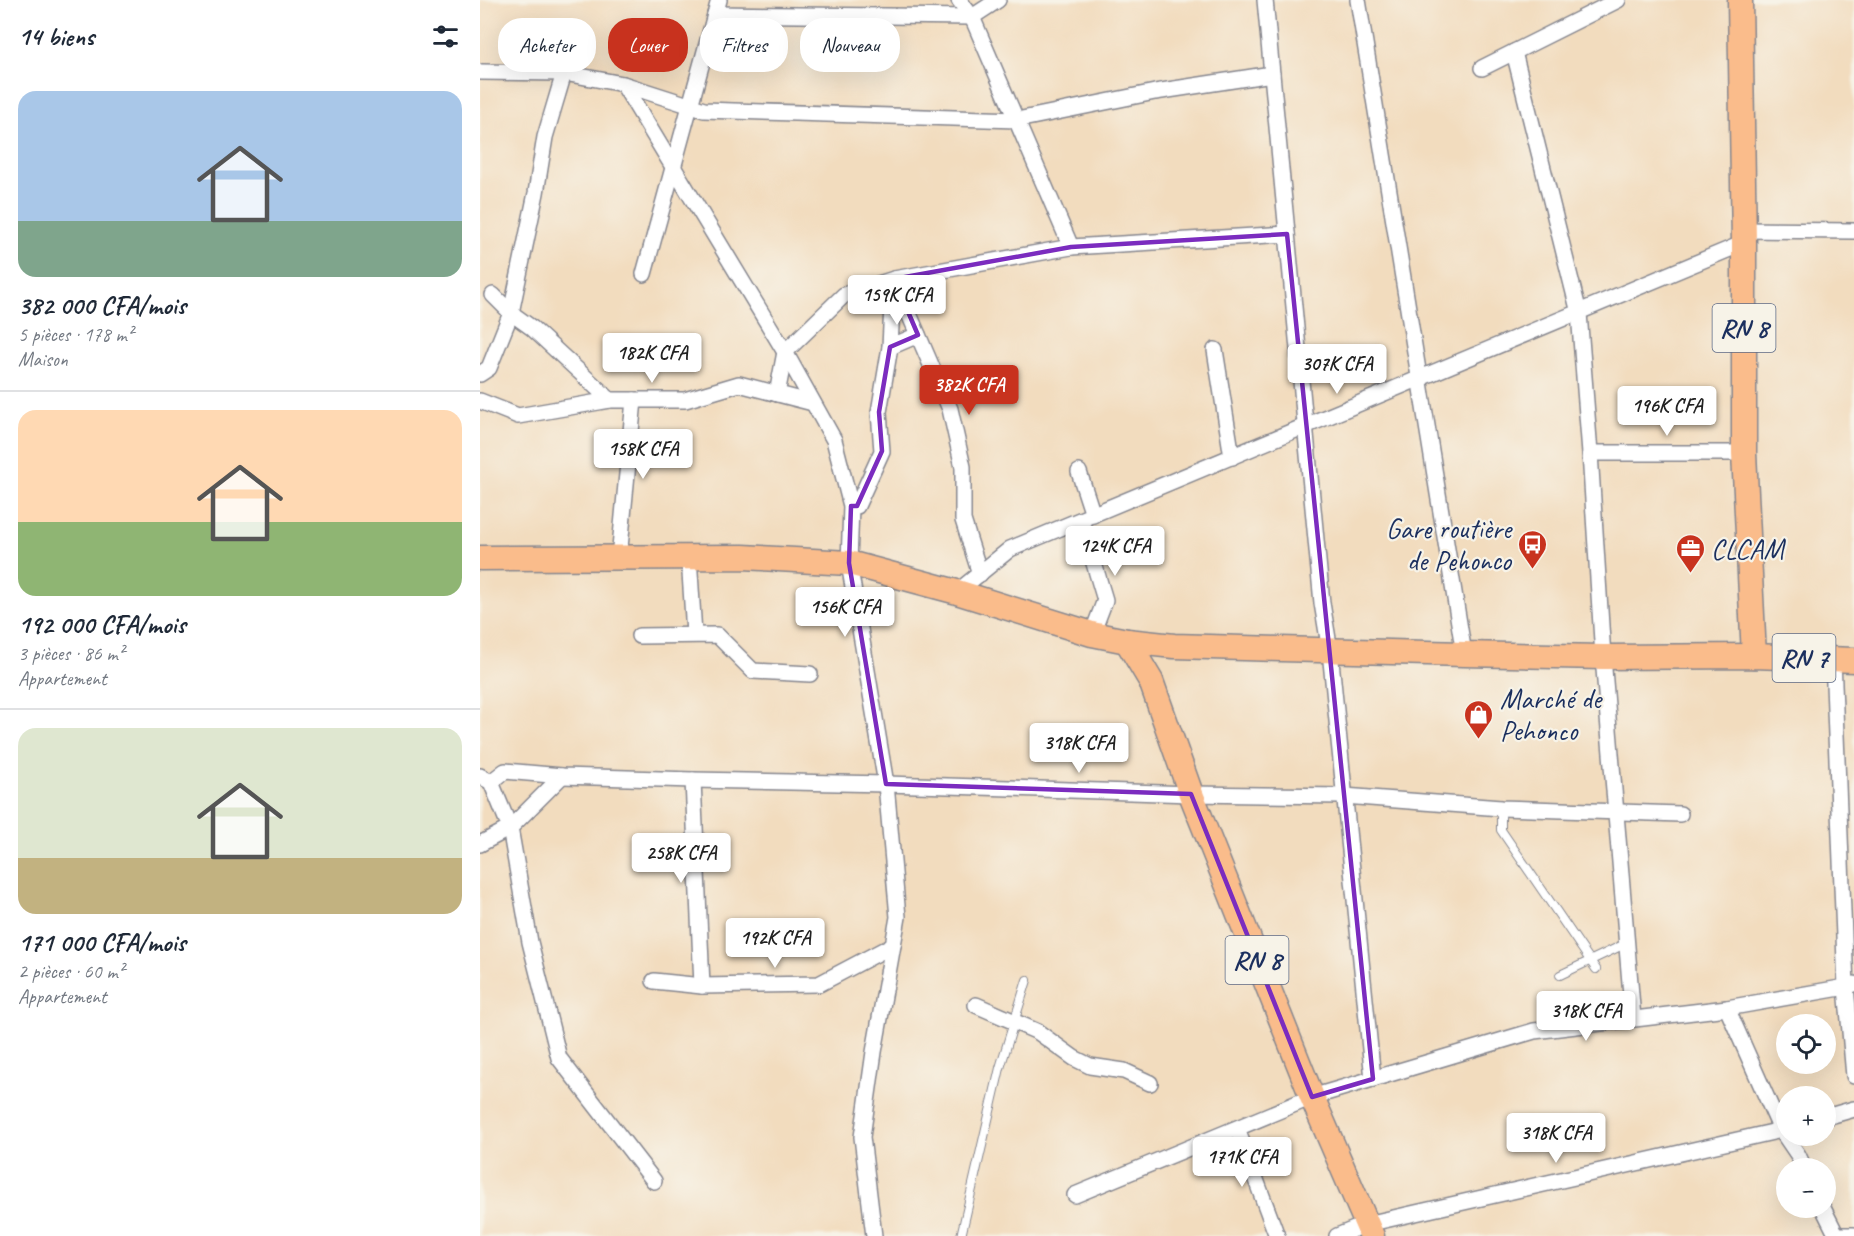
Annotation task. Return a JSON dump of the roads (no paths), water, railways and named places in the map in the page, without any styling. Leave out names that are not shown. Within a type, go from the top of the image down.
[{"type":"main road","name":"RN 8","points":[[1740,0],[1744,237],[1744,453],[1754,656]]},
{"type":"main road","points":[[480,558],[743,557],[849,563],[957,592],[1092,634],[1127,641],[1174,646],[1603,657],[1754,656]]},
{"type":"main road","name":"RN 8","points":[[1127,641],[1151,681],[1191,794],[1312,1097],[1370,1230]]},
{"type":"main road","points":[[1151,681],[1174,646]]},
{"type":"main road","name":"RN 7","points":[[1754,656],[1843,660]]},
{"type":"street","points":[[959,0],[972,17],[1071,247]]},
{"type":"street","points":[[644,274],[717,7],[972,17],[998,0]]},
{"type":"street","points":[[1265,0],[1322,603],[1330,651],[1373,1079]]},
{"type":"street","points":[[1358,0],[1464,654]]},
{"type":"street","points":[[1482,68],[1618,0]]},
{"type":"street","points":[[1514,52],[1579,312],[1603,657],[1633,1019]]},
{"type":"street","points":[[480,72],[564,73],[623,84],[704,110],[1017,120],[1155,92],[1272,74]]},
{"type":"street","points":[[480,374],[489,368],[511,313],[545,137],[564,73]]},
{"type":"street","points":[[623,84],[674,166],[834,440],[851,507],[849,563],[886,784],[898,917],[874,1052],[862,1137],[874,1236]]},
{"type":"street","points":[[957,592],[1010,549],[1579,312],[1744,237],[1854,231]]},
{"type":"street","points":[[777,394],[784,352],[844,295],[894,279],[1071,247],[1287,234]]},
{"type":"street","points":[[894,279],[951,409],[963,467],[963,520],[980,574]]},
{"type":"street","points":[[851,507],[857,506],[882,451],[879,412],[890,347],[894,279]]},
{"type":"street","points":[[493,295],[610,400]]},
{"type":"street","points":[[890,347],[918,335]]},
{"type":"street","points":[[1215,350],[1232,457]]},
{"type":"street","points":[[480,401],[518,416],[610,400],[685,400],[739,384],[813,403]]},
{"type":"street","points":[[619,558],[634,400]]},
{"type":"street","points":[[1590,453],[1744,453]]},
{"type":"street","points":[[1079,472],[1105,600],[1092,634]]},
{"type":"street","points":[[689,557],[694,634]]},
{"type":"street","points":[[639,636],[717,635],[753,671],[810,674]]},
{"type":"street","points":[[1843,660],[1854,1076]]},
{"type":"street","points":[[654,1181],[559,1058],[530,942],[510,828],[485,779],[505,771],[561,776],[693,780],[1344,796],[1501,808],[1680,814]]},
{"type":"street","points":[[480,844],[510,828],[561,776]]},
{"type":"street","points":[[693,780],[702,986]]},
{"type":"street","points":[[654,981],[702,986],[819,984],[894,945]]},
{"type":"street","points":[[1075,1195],[1312,1097],[1534,1031],[1727,1008],[1850,985]]},
{"type":"street","points":[[976,1005],[1038,1032],[1074,1058],[1090,1066],[1124,1071],[1150,1083]]},
{"type":"street","points":[[1727,1008],[1776,1112]]},
{"type":"street","points":[[1836,1115],[1854,1109]]},
{"type":"street","points":[[1237,1129],[1277,1236]]},
{"type":"street","points":[[1337,1236],[1370,1230],[1776,1131]]},
{"type":"street","points":[[1828,1218],[1837,1235],[1854,1236]]},
{"type":"lane","points":[[1501,808],[1501,830],[1596,969]]},
{"type":"lane","points":[[1560,975],[1627,944]]},
{"type":"lane","points":[[961,1236],[1000,1068],[1027,980]]},
{"type":"place","name":"Gare routière de Pehonco","points":[[1532,570]]},
{"type":"place","name":"CLCAM","points":[[1690,574]]},
{"type":"place","name":"Marché de Pehonco","points":[[1479,740]]}]
